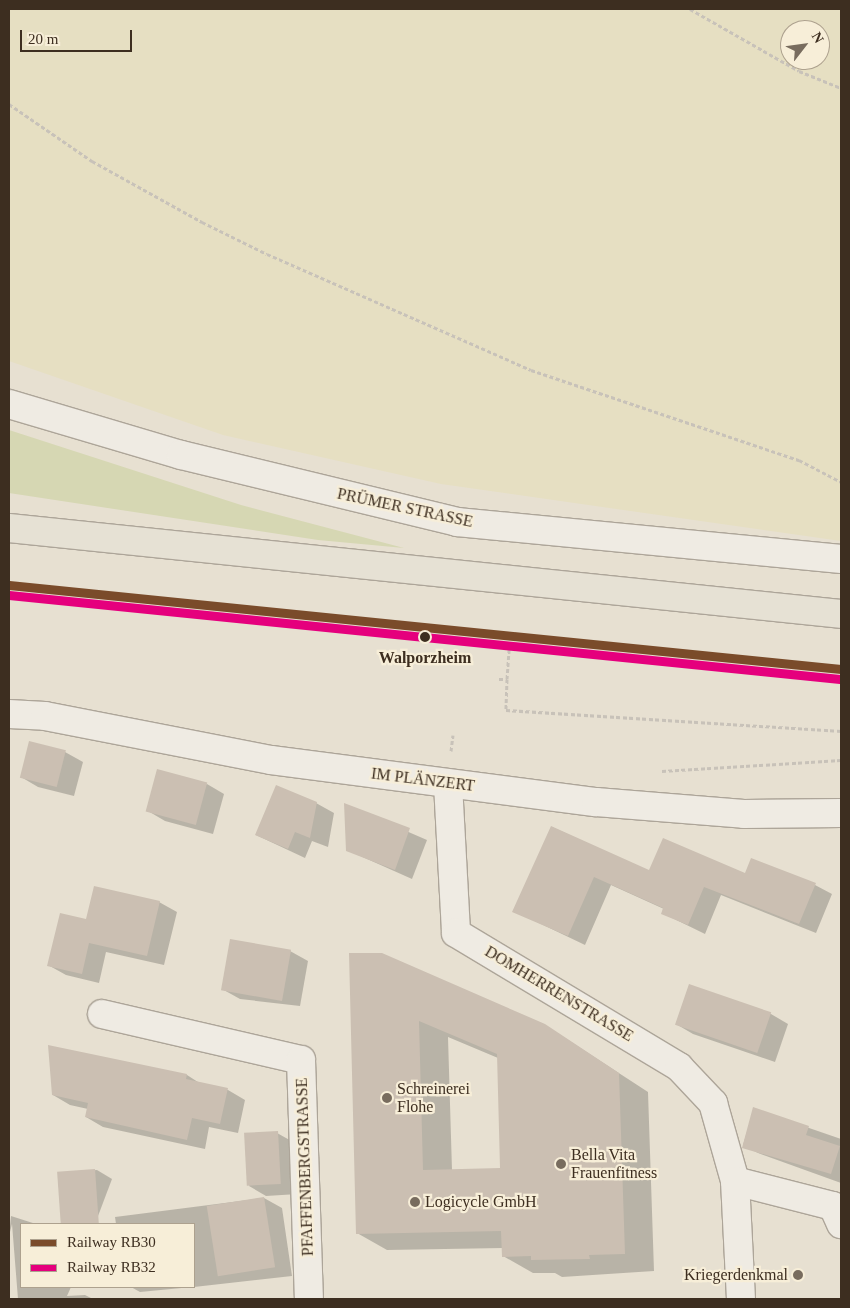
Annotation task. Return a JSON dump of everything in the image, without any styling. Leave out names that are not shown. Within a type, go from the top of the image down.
[{"type":"main road","points":[[9,528],[841,614]]},
{"type":"street","name":"PRÜMER STRASSE","points":[[9,404],[181,456],[456,522],[841,560]]},
{"type":"street","name":"IM PLÄNZERT","points":[[9,714],[44,716],[271,760],[596,802],[744,814],[841,813]]},
{"type":"street","name":"DOMHERRENSTRASSE","points":[[448,784],[456,933],[679,1067],[713,1103],[735,1181],[741,1299]]},
{"type":"street","name":"PFAFFENBERGSTRASSE","points":[[102,1014],[301,1060],[309,1299]]},
{"type":"street","points":[[735,1181],[833,1206],[841,1224]]},
{"type":"path","points":[[690,9],[799,71],[841,88]]},
{"type":"path","points":[[9,104],[92,161],[202,222],[267,254],[532,370],[800,460],[841,482]]},
{"type":"path","points":[[509,647],[506,710],[841,731]]},
{"type":"path","points":[[498,679],[507,679]]},
{"type":"shaded area","points":[[9,9],[841,9],[841,541],[441,484],[223,435],[9,361]]},
{"type":"green space","points":[[9,430],[241,505],[404,548],[318,540],[9,493]]},
{"type":"building","points":[[29,741],[66,750],[57,787],[20,778]]},
{"type":"building","points":[[157,769],[207,782],[196,825],[146,812]]},
{"type":"building","points":[[276,785],[317,802],[310,838],[295,832],[288,849],[255,835]]},
{"type":"building","points":[[344,803],[410,828],[395,870],[346,851]]},
{"type":"building","points":[[551,826],[649,870],[663,838],[745,873],[751,858],[816,883],[799,924],[704,887],[688,925],[661,914],[663,908],[594,877],[568,936],[512,912]]},
{"type":"building","points":[[94,886],[160,901],[147,956],[89,943],[82,974],[47,966],[60,913],[86,919]]},
{"type":"building","points":[[230,939],[291,950],[282,1001],[221,990]]},
{"type":"building","points":[[349,953],[382,953],[545,1024],[619,1073],[625,1254],[589,1255],[590,1259],[531,1260],[531,1256],[502,1257],[501,1231],[356,1234]],"holes":[[[419,1021],[497,1054],[500,1168],[423,1170]]]},
{"type":"building","points":[[689,984],[771,1012],[757,1053],[675,1025]]},
{"type":"building","points":[[48,1045],[187,1074],[186,1079],[228,1088],[220,1124],[192,1118],[187,1140],[85,1117],[88,1103],[52,1095]]},
{"type":"building","points":[[753,1107],[809,1126],[806,1135],[840,1146],[831,1174],[742,1148]]},
{"type":"building","points":[[278,1131],[281,1184],[247,1186],[244,1133]]},
{"type":"building","points":[[95,1169],[99,1223],[61,1223],[57,1172]]},
{"type":"building","points":[[264,1197],[275,1267],[218,1276],[207,1206]]},
{"type":"rail line","name":"RB30","points":[[9,585],[841,669]]},
{"type":"rail line","name":"RB32","points":[[9,595],[840,679]]},
{"type":"place","name":"Walporzheim","points":[[425,637]]},
{"type":"place","name":"Schreinerei Flohe","points":[[387,1098]]},
{"type":"place","name":"Bella Vita Frauenfitness","points":[[561,1164]]},
{"type":"place","name":"Logicycle GmbH","points":[[415,1202]]},
{"type":"place","name":"Kriegerdenkmal","points":[[798,1275]]}]
